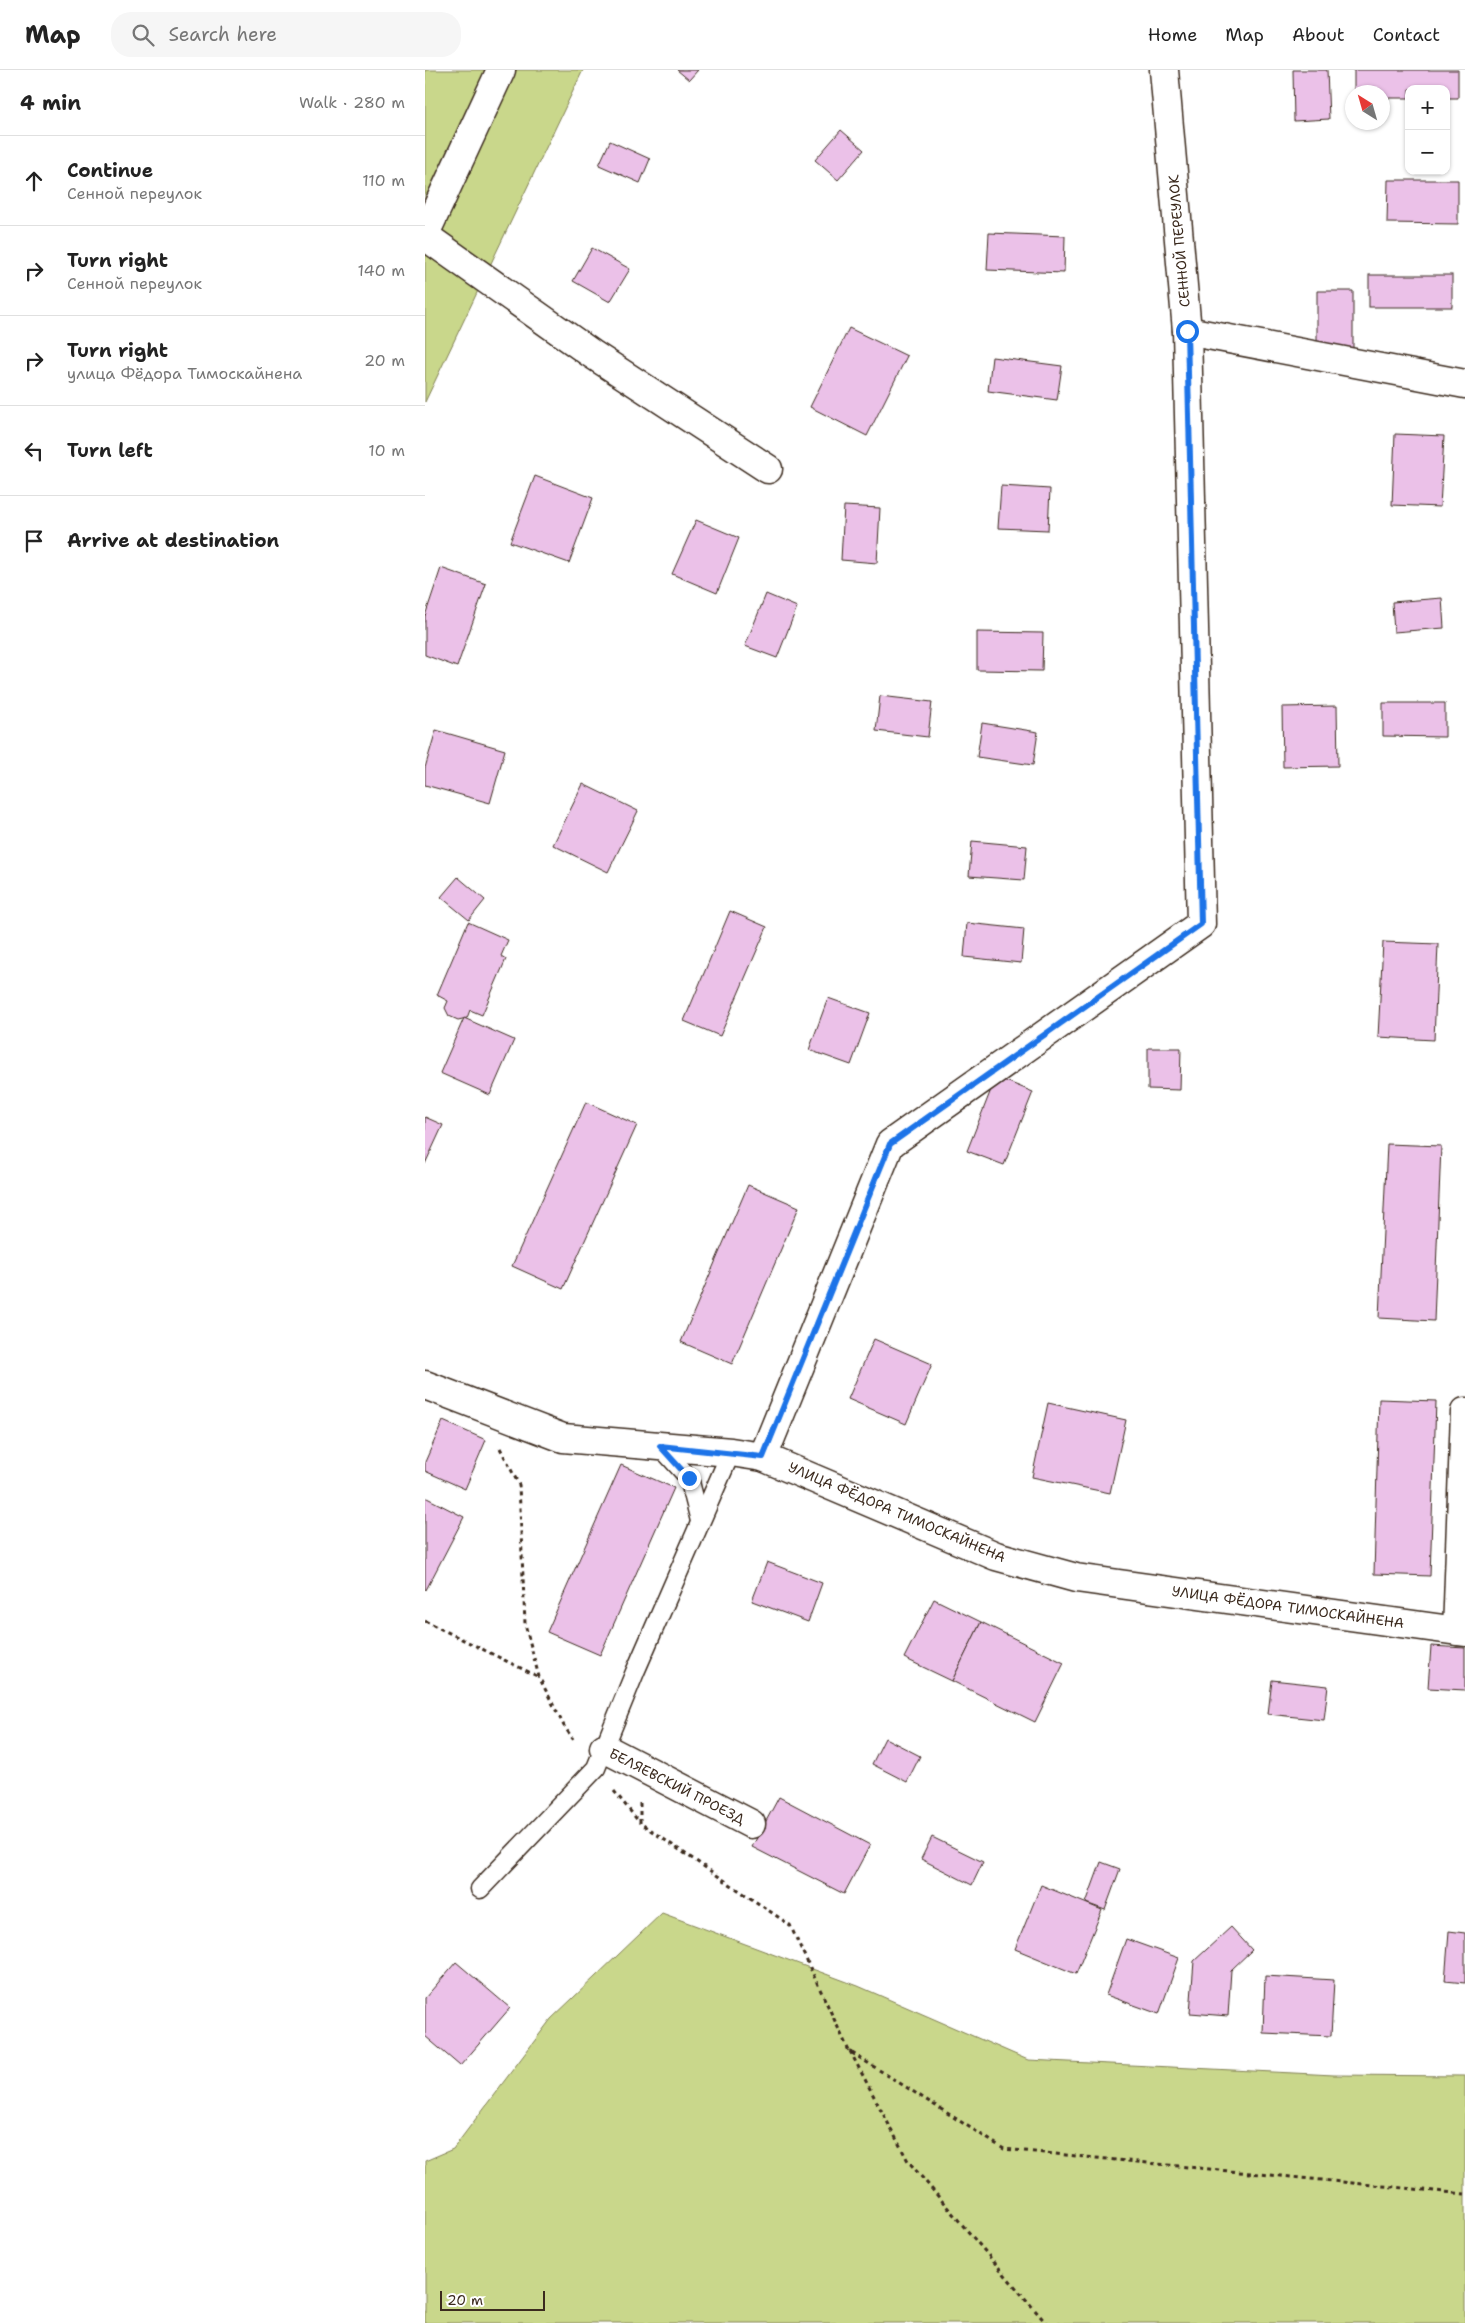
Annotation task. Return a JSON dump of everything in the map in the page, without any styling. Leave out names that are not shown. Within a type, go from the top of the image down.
[{"type":"street","points":[[501,70],[425,235],[592,354],[768,469]]},
{"type":"street","name":"СЕННОЙ ПЕРЕУЛОК","points":[[763,1457],[890,1144],[1201,924],[1187,331],[1164,70]]},
{"type":"street","points":[[1187,331],[1465,384]]},
{"type":"street","name":"УЛИЦА ФЁДОРА ТИМОСКАЙНЕНА","points":[[425,1385],[563,1438],[731,1452],[763,1457],[996,1556],[1076,1578],[1461,1632]]},
{"type":"street","points":[[1461,1632],[1465,1412]]},
{"type":"street","name":"БЕЛЯЕВСКИЙ ПРОЕЗД","points":[[600,1758],[751,1824]]},
{"type":"lane","points":[[660,1446],[689,1478],[700,1521]]},
{"type":"lane","points":[[480,1889],[600,1758],[731,1452]]},
{"type":"path","points":[[478,1406],[519,1485],[525,1624],[539,1677],[564,1726],[600,1758],[641,1823],[790,1925],[849,2051],[909,2160],[1046,2323]]},
{"type":"path","points":[[425,1621],[539,1677]]},
{"type":"path","points":[[639,1795],[641,1823]]},
{"type":"path","points":[[849,2051],[1004,2149],[1465,2194]]},
{"type":"green space","points":[[425,70],[583,70],[425,402]]},
{"type":"green space","points":[[662,1913],[858,1986],[1028,2060],[1334,2075],[1465,2076],[1465,2323],[425,2323],[425,2161],[453,2149],[551,2019]]},
{"type":"building","points":[[677,70],[698,70],[689,80]]},
{"type":"building","points":[[1293,70],[1327,70],[1329,119],[1294,121]]},
{"type":"building","points":[[1354,70],[1458,70],[1458,98],[1450,98],[1450,85],[1405,85],[1405,98],[1390,98],[1390,85],[1354,85]]},
{"type":"building","points":[[841,130],[864,150],[838,180],[815,160]]},
{"type":"building","points":[[610,141],[650,159],[640,183],[599,165]]},
{"type":"building","points":[[1388,180],[1458,180],[1458,224],[1387,223]]},
{"type":"building","points":[[989,233],[1065,236],[1064,273],[987,270]]},
{"type":"building","points":[[592,248],[630,269],[610,302],[573,281]]},
{"type":"building","points":[[1369,275],[1452,275],[1452,307],[1369,307]]},
{"type":"building","points":[[1317,291],[1353,291],[1353,348],[1317,349]]},
{"type":"building","points":[[849,328],[907,356],[867,436],[810,407]]},
{"type":"building","points":[[992,357],[1062,366],[1057,400],[988,391]]},
{"type":"building","points":[[1395,434],[1444,436],[1440,507],[1392,505]]},
{"type":"building","points":[[535,476],[593,498],[569,563],[510,542]]},
{"type":"building","points":[[1001,486],[1050,489],[1048,530],[998,528]]},
{"type":"building","points":[[844,506],[880,508],[877,563],[841,560]]},
{"type":"building","points":[[696,520],[739,538],[717,593],[672,574]]},
{"type":"building","points":[[441,568],[486,584],[457,667],[425,655],[425,616]]},
{"type":"building","points":[[766,594],[797,607],[777,658],[745,646]]},
{"type":"building","points":[[1442,598],[1444,628],[1394,632],[1392,602]]},
{"type":"building","points":[[977,632],[1043,633],[1042,671],[977,670]]},
{"type":"building","points":[[880,696],[932,702],[928,737],[876,731]]},
{"type":"building","points":[[1383,703],[1445,703],[1445,737],[1383,736]]},
{"type":"building","points":[[1337,706],[1338,766],[1283,767],[1282,707]]},
{"type":"building","points":[[982,723],[1038,732],[1033,765],[977,757]]},
{"type":"building","points":[[436,730],[505,750],[490,803],[425,785],[425,768]]},
{"type":"building","points":[[583,784],[638,811],[608,872],[553,845]]},
{"type":"building","points":[[972,841],[1027,846],[1024,880],[969,876]]},
{"type":"building","points":[[458,877],[485,900],[469,920],[441,897]]},
{"type":"building","points":[[730,911],[767,927],[720,1036],[684,1021]]},
{"type":"building","points":[[468,922],[508,940],[501,956],[506,959],[482,1015],[470,1010],[467,1018],[458,1020],[449,1016],[445,1008],[448,1001],[437,995]]},
{"type":"building","points":[[967,923],[1024,929],[1021,963],[964,957]]},
{"type":"building","points":[[1383,942],[1438,944],[1434,1040],[1378,1037]]},
{"type":"building","points":[[828,998],[870,1013],[851,1065],[809,1050]]},
{"type":"building","points":[[464,1018],[514,1040],[490,1095],[440,1073]]},
{"type":"building","points":[[1148,1048],[1181,1048],[1180,1090],[1148,1089]]},
{"type":"building","points":[[996,1077],[1033,1092],[1004,1165],[967,1151]]},
{"type":"building","points":[[586,1102],[637,1125],[563,1289],[512,1266]]},
{"type":"building","points":[[425,1117],[443,1125],[425,1164]]},
{"type":"building","points":[[1387,1144],[1441,1146],[1434,1321],[1379,1318]]},
{"type":"building","points":[[748,1185],[799,1207],[732,1364],[681,1342]]},
{"type":"building","points":[[874,1339],[932,1364],[906,1424],[848,1399]]},
{"type":"building","points":[[1379,1399],[1436,1401],[1430,1576],[1374,1574]]},
{"type":"building","points":[[1048,1403],[1126,1420],[1110,1493],[1032,1477]]},
{"type":"building","points":[[443,1421],[486,1440],[465,1489],[425,1471],[425,1462]]},
{"type":"building","points":[[621,1465],[674,1488],[600,1655],[547,1632]]},
{"type":"building","points":[[425,1497],[464,1517],[426,1590],[425,1589]]},
{"type":"building","points":[[767,1562],[822,1583],[808,1622],[752,1601]]},
{"type":"building","points":[[934,1599],[981,1622],[952,1681],[904,1658]]},
{"type":"building","points":[[981,1622],[1064,1663],[1035,1722],[952,1681]]},
{"type":"building","points":[[1431,1646],[1465,1648],[1465,1690],[1428,1688]]},
{"type":"building","points":[[1272,1680],[1328,1686],[1324,1720],[1268,1714]]},
{"type":"building","points":[[885,1738],[920,1756],[907,1782],[872,1764]]},
{"type":"building","points":[[779,1797],[870,1845],[844,1894],[752,1847]]},
{"type":"building","points":[[932,1837],[983,1862],[972,1885],[921,1859]]},
{"type":"building","points":[[1101,1862],[1120,1869],[1105,1910],[1086,1903]]},
{"type":"building","points":[[1041,1885],[1102,1910],[1076,1974],[1015,1949]]},
{"type":"building","points":[[1231,1927],[1252,1950],[1231,1970],[1228,2016],[1190,2013],[1194,1961]]},
{"type":"building","points":[[1449,1931],[1465,1933],[1465,1983],[1445,1981]]},
{"type":"building","points":[[1126,1939],[1179,1958],[1159,2014],[1106,1995]]},
{"type":"building","points":[[456,1962],[510,2008],[460,2066],[425,2036],[425,1998]]},
{"type":"building","points":[[1265,1976],[1334,1980],[1331,2036],[1263,2033]]},
{"type":"route","points":[[689,1478],[660,1446],[731,1452],[763,1457],[890,1144],[1201,924],[1187,331]]}]
